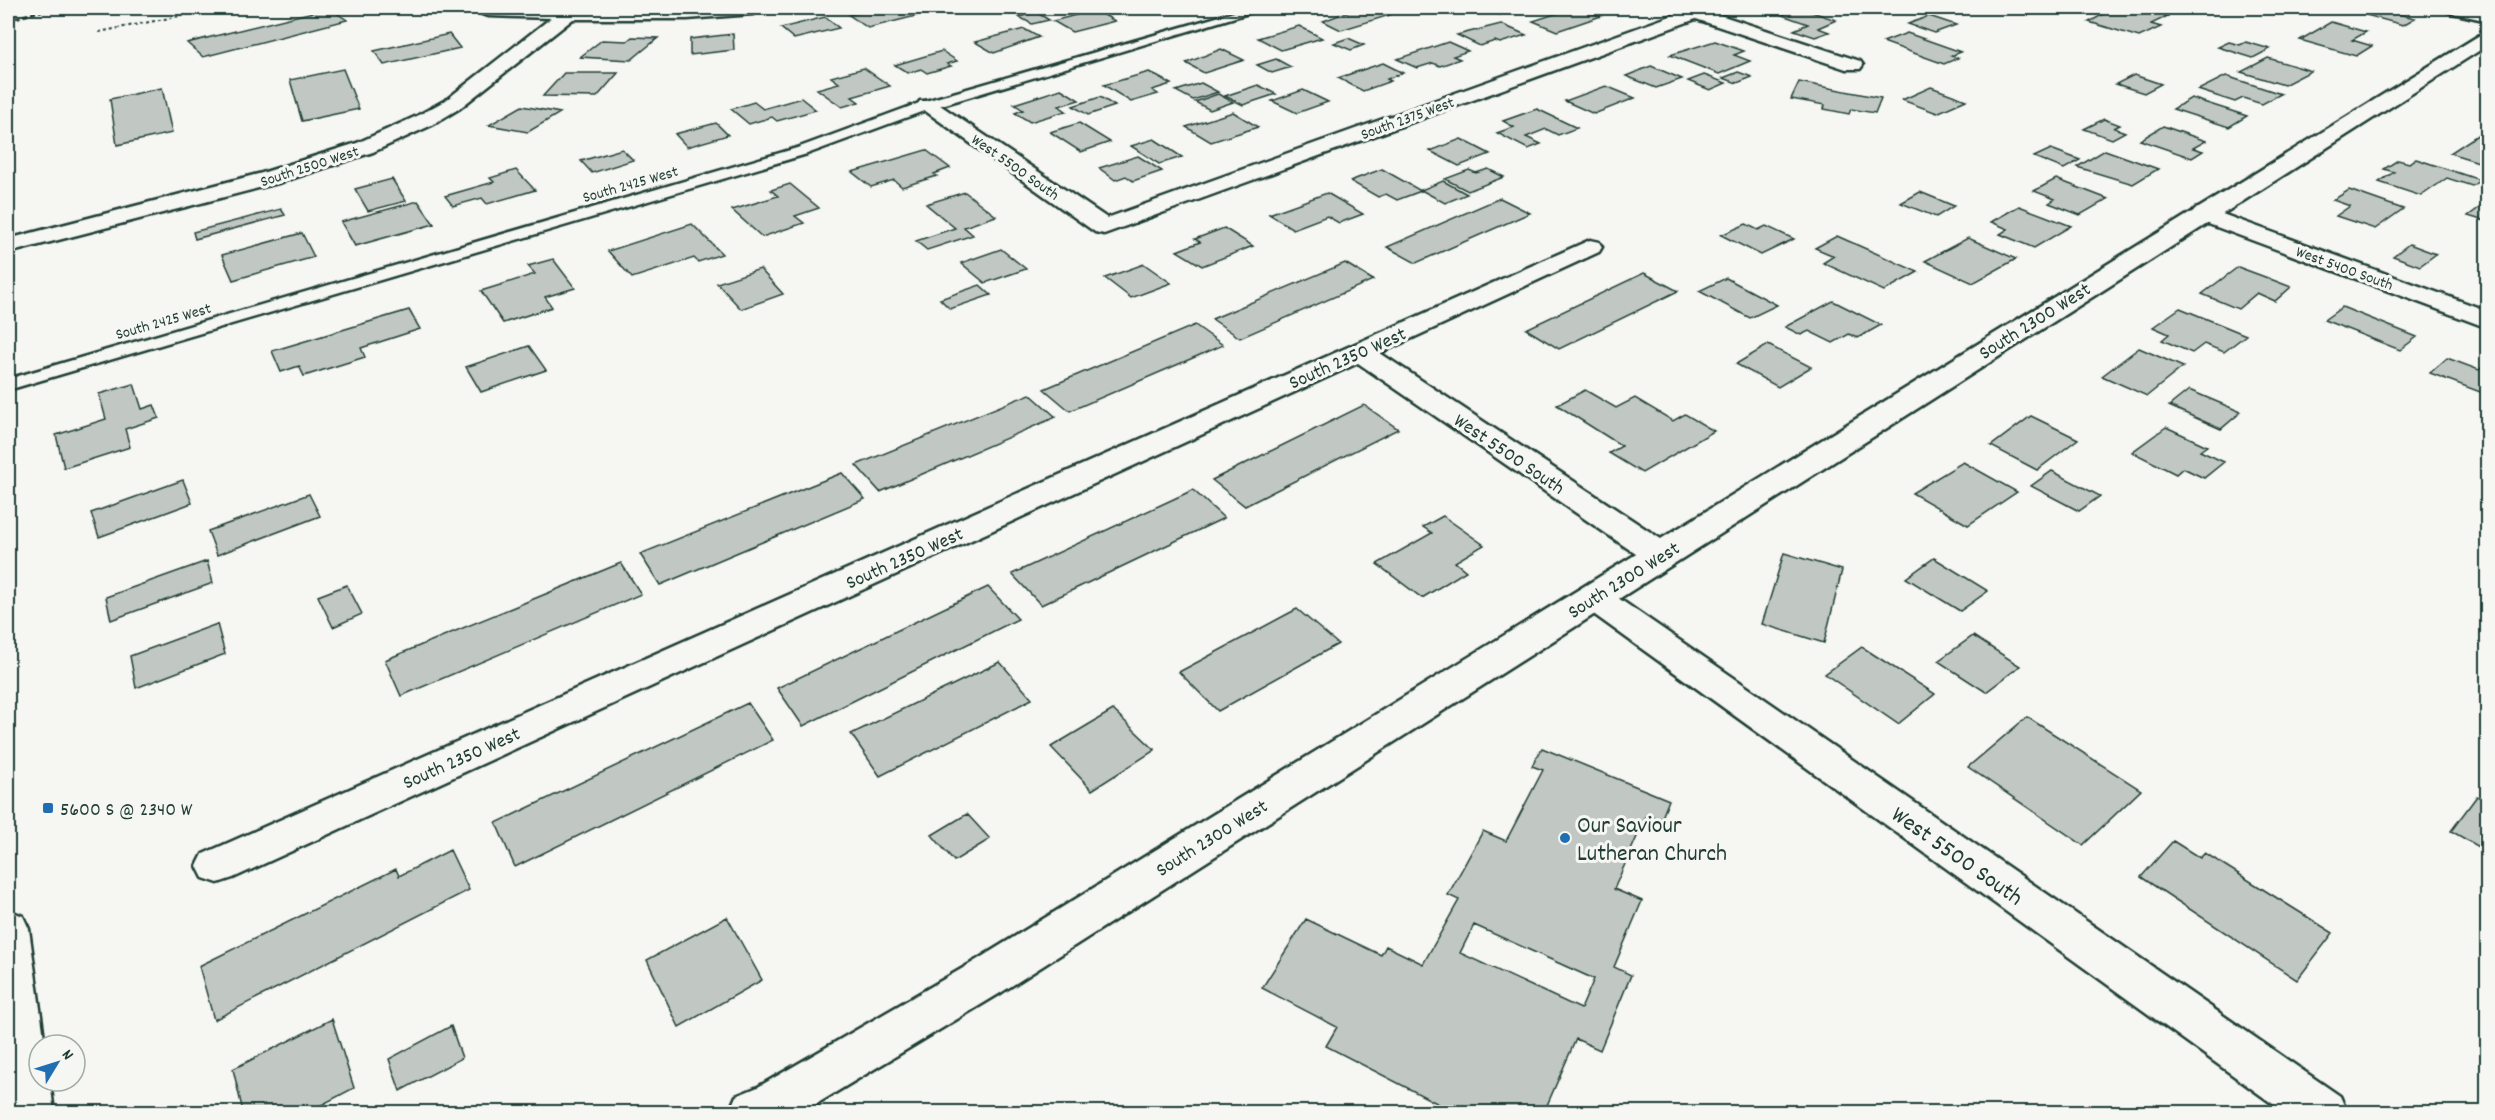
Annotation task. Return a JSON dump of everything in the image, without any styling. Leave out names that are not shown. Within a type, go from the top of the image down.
[{"type":"street","points":[[489,10],[572,10],[648,15],[753,8]]},
{"type":"street","points":[[1676,8],[1704,10],[1853,65]]},
{"type":"street","points":[[2455,8],[2487,16]]},
{"type":"street","name":"South 2500 West","points":[[8,246],[288,174],[351,152],[406,129],[453,104],[498,72],[572,10]]},
{"type":"street","name":"South 2375 West","points":[[1104,227],[1704,10]]},
{"type":"street","name":"South 2300 West","points":[[753,1113],[772,1105],[986,978],[2487,36]]},
{"type":"street","name":"West 5500 South","points":[[927,105],[1104,227]]},
{"type":"street","name":"West 5400 South","points":[[2203,214],[2487,320]]},
{"type":"street","name":"South 2350 West","points":[[218,866],[1590,247]]},
{"type":"street","name":"West 5500 South","points":[[1359,351],[1661,555]]},
{"type":"street","name":"West 5500 South","points":[[1593,597],[2323,1113]]},
{"type":"street","points":[[8,929],[30,1113]]},
{"type":"lane","name":"South 2425 West","points":[[8,385],[802,151],[927,105],[1259,8]]},
{"type":"path","points":[[99,32],[220,8]]},
{"type":"building","points":[[329,8],[347,20],[203,57],[187,43]]},
{"type":"building","points":[[376,8],[412,8],[379,14]]},
{"type":"building","points":[[871,8],[903,8],[916,16],[868,28],[849,15],[873,9]]},
{"type":"building","points":[[1127,8],[1158,8],[1138,13]]},
{"type":"building","points":[[1358,8],[1374,8],[1390,15],[1341,30],[1323,21]]},
{"type":"building","points":[[1454,8],[1521,8],[1499,15],[1485,9],[1470,14]]},
{"type":"building","points":[[1574,8],[1601,16],[1557,31],[1533,21]]},
{"type":"building","points":[[1800,8],[1836,20],[1818,28],[1829,32],[1815,37],[1794,30],[1808,24],[1782,15]]},
{"type":"building","points":[[1873,8],[1903,8],[1890,13]]},
{"type":"building","points":[[2101,8],[2139,8],[2168,16],[2151,24],[2161,27],[2139,37],[2089,22],[2102,15],[2091,12]]},
{"type":"building","points":[[2403,8],[2394,13],[2415,18],[2403,25],[2366,15],[2371,11],[2361,9]]},
{"type":"building","points":[[1095,10],[1115,21],[1072,32],[1053,21]]},
{"type":"building","points":[[1036,12],[1049,20],[1032,24],[1019,17]]},
{"type":"building","points":[[1929,16],[1956,25],[1934,33],[1908,24]]},
{"type":"building","points":[[825,17],[839,28],[794,39],[781,28]]},
{"type":"building","points":[[2331,22],[2366,32],[2352,40],[2372,46],[2356,56],[2300,40]]},
{"type":"building","points":[[1501,24],[1526,35],[1480,46],[1457,35]]},
{"type":"building","points":[[1299,26],[1322,38],[1281,50],[1258,38]]},
{"type":"building","points":[[1024,29],[1039,37],[994,53],[975,42]]},
{"type":"building","points":[[1907,33],[1961,52],[1951,56],[1958,58],[1944,64],[1883,42]]},
{"type":"building","points":[[449,34],[460,48],[384,65],[374,51]]},
{"type":"building","points":[[733,34],[734,50],[690,55],[690,39]]},
{"type":"building","points":[[632,37],[658,38],[631,60],[580,57],[602,40],[627,41]]},
{"type":"building","points":[[1348,38],[1364,45],[1351,50],[1334,43]]},
{"type":"building","points":[[1715,41],[1744,51],[1734,55],[1750,61],[1719,74],[1670,55]]},
{"type":"building","points":[[1448,42],[1468,51],[1453,56],[1460,59],[1440,66],[1433,63],[1417,68],[1397,59]]},
{"type":"building","points":[[2229,42],[2240,45],[2246,42],[2270,49],[2253,58],[2218,47]]},
{"type":"building","points":[[1221,49],[1244,60],[1204,73],[1186,63]]},
{"type":"building","points":[[942,51],[957,61],[947,64],[951,66],[927,73],[921,69],[908,73],[895,65]]},
{"type":"building","points":[[2268,58],[2311,71],[2284,85],[2241,72]]},
{"type":"building","points":[[1276,59],[1291,67],[1272,73],[1257,65]]},
{"type":"building","points":[[1383,63],[1403,73],[1387,79],[1391,81],[1363,91],[1338,78]]},
{"type":"building","points":[[1651,66],[1682,79],[1656,88],[1626,76]]},
{"type":"building","points":[[864,68],[890,86],[852,97],[859,102],[842,107],[817,89],[839,83],[831,77]]},
{"type":"building","points":[[343,69],[359,109],[302,121],[290,80]]},
{"type":"building","points":[[1149,72],[1171,84],[1152,90],[1158,94],[1131,102],[1104,85]]},
{"type":"building","points":[[1738,72],[1752,77],[1737,83],[1723,78]]},
{"type":"building","points":[[564,73],[618,73],[597,97],[543,96]]},
{"type":"building","points":[[1704,75],[1726,83],[1710,90],[1688,81]]},
{"type":"building","points":[[2134,75],[2161,84],[2144,93],[2116,84]]},
{"type":"building","points":[[2226,76],[2281,94],[2262,104],[2243,98],[2235,102],[2198,90]]},
{"type":"building","points":[[1799,82],[1881,98],[1875,113],[1851,109],[1849,114],[1824,109],[1825,105],[1791,99]]},
{"type":"building","points":[[1201,83],[1218,92],[1193,100],[1176,91]]},
{"type":"building","points":[[1258,85],[1276,94],[1243,105],[1225,96]]},
{"type":"building","points":[[1606,86],[1635,98],[1594,114],[1565,101]]},
{"type":"building","points":[[1931,87],[1966,100],[1937,113],[1902,100]]},
{"type":"building","points":[[162,88],[172,133],[117,145],[110,99]]},
{"type":"building","points":[[1061,89],[1079,100],[1059,106],[1066,111],[1030,122],[1015,113],[1023,110],[1014,104]]},
{"type":"building","points":[[1303,90],[1328,102],[1297,113],[1272,101]]},
{"type":"building","points":[[1218,94],[1233,102],[1210,110],[1195,102]]},
{"type":"building","points":[[1100,97],[1115,106],[1088,115],[1073,106]]},
{"type":"building","points":[[801,98],[816,110],[777,121],[772,117],[749,124],[731,109],[754,102],[763,109]]},
{"type":"building","points":[[2191,98],[2247,116],[2229,127],[2173,109]]},
{"type":"building","points":[[522,106],[560,113],[528,132],[489,125]]},
{"type":"building","points":[[1537,109],[1577,128],[1558,135],[1546,129],[1526,137],[1541,144],[1528,149],[1497,133],[1514,127],[1503,121]]},
{"type":"building","points":[[1233,112],[1258,127],[1211,142],[1186,127]]},
{"type":"building","points":[[2104,119],[2120,125],[2114,128],[2125,132],[2112,139],[2084,129]]},
{"type":"building","points":[[716,123],[728,135],[687,147],[675,134]]},
{"type":"building","points":[[1079,123],[1110,142],[1081,152],[1050,132]]},
{"type":"building","points":[[2163,126],[2206,141],[2193,148],[2203,151],[2192,158],[2140,140]]},
{"type":"building","points":[[2479,134],[2488,136],[2488,165],[2450,153]]},
{"type":"building","points":[[1154,139],[1182,157],[1159,164],[1131,146]]},
{"type":"building","points":[[1461,139],[1490,154],[1459,166],[1430,151]]},
{"type":"building","points":[[622,149],[633,160],[592,173],[581,161]]},
{"type":"building","points":[[2051,149],[2080,160],[2064,169],[2034,157]]},
{"type":"building","points":[[926,150],[950,168],[934,174],[937,176],[902,187],[894,180],[871,187],[852,172]]},
{"type":"building","points":[[2105,150],[2158,169],[2133,184],[2077,167]]},
{"type":"building","points":[[1138,156],[1162,171],[1133,181],[1126,176],[1115,180],[1099,168]]},
{"type":"building","points":[[2416,159],[2480,180],[2472,186],[2447,178],[2421,196],[2379,182],[2394,172],[2384,169],[2398,160],[2409,163]]},
{"type":"building","points":[[1382,169],[1421,191],[1397,200],[1386,194],[1378,197],[1350,181]]},
{"type":"building","points":[[1488,169],[1504,177],[1468,191],[1445,179],[1469,170],[1476,173]]},
{"type":"building","points":[[516,170],[535,190],[487,204],[482,198],[453,206],[445,196],[494,182],[490,178]]},
{"type":"building","points":[[392,179],[406,201],[368,211],[355,189]]},
{"type":"building","points":[[2056,179],[2108,199],[2080,215],[2049,203],[2055,199],[2034,191]]},
{"type":"building","points":[[1443,181],[1467,194],[1445,203],[1421,190]]},
{"type":"building","points":[[790,184],[819,208],[795,216],[804,223],[762,237],[732,210],[778,196],[771,190]]},
{"type":"building","points":[[2349,190],[2403,209],[2375,229],[2336,216],[2350,206],[2333,200]]},
{"type":"building","points":[[965,192],[996,216],[964,227],[973,235],[927,250],[916,241],[955,228],[926,204]]},
{"type":"building","points":[[1920,192],[1954,206],[1936,217],[1901,203]]},
{"type":"building","points":[[1327,193],[1363,214],[1339,223],[1327,216],[1293,229],[1269,214]]},
{"type":"building","points":[[1500,198],[1530,213],[1416,263],[1387,247]]},
{"type":"building","points":[[418,201],[434,224],[355,246],[341,222]]},
{"type":"building","points":[[2483,205],[2488,207],[2488,222],[2468,216]]},
{"type":"building","points":[[2019,206],[2071,226],[2034,248],[2000,234],[2008,229],[1991,222]]},
{"type":"building","points":[[281,209],[285,215],[195,239],[193,232]]},
{"type":"building","points":[[692,224],[722,254],[698,262],[694,258],[632,278],[608,251]]},
{"type":"building","points":[[1746,224],[1758,230],[1766,226],[1794,239],[1761,255],[1721,235]]},
{"type":"building","points":[[1224,228],[1253,246],[1202,266],[1177,251],[1200,242],[1195,239]]},
{"type":"building","points":[[302,233],[314,257],[233,280],[222,255]]},
{"type":"building","points":[[1837,236],[1918,272],[1884,291],[1823,263],[1834,256],[1815,248]]},
{"type":"building","points":[[1968,238],[2016,259],[1973,283],[1925,261]]},
{"type":"building","points":[[2409,244],[2436,254],[2420,266],[2393,256]]},
{"type":"building","points":[[1001,249],[1026,269],[985,283],[961,263]]},
{"type":"building","points":[[553,259],[575,288],[545,297],[552,307],[503,323],[481,291],[535,274],[528,266]]},
{"type":"building","points":[[1345,263],[1373,280],[1240,338],[1212,319]]},
{"type":"building","points":[[1144,264],[1171,283],[1131,298],[1105,278]]},
{"type":"building","points":[[2238,267],[2291,287],[2275,301],[2257,293],[2238,309],[2202,294]]},
{"type":"building","points":[[760,269],[783,294],[741,309],[717,283]]},
{"type":"building","points":[[1644,273],[1678,291],[1559,349],[1526,329]]},
{"type":"building","points":[[1726,278],[1777,305],[1750,318],[1699,291]]},
{"type":"building","points":[[980,285],[991,295],[950,309],[940,299]]},
{"type":"building","points":[[1833,301],[1881,325],[1858,338],[1849,334],[1833,343],[1809,331],[1801,335],[1785,327]]},
{"type":"building","points":[[2342,307],[2417,337],[2400,350],[2324,320]]},
{"type":"building","points":[[2180,308],[2246,335],[2224,352],[2204,344],[2192,353],[2162,340],[2169,334],[2153,327]]},
{"type":"building","points":[[409,310],[420,329],[361,348],[365,357],[304,376],[299,366],[281,372],[272,351]]},
{"type":"building","points":[[1195,325],[1223,345],[1070,411],[1044,389]]},
{"type":"building","points":[[1768,345],[1811,367],[1778,387],[1736,364]]},
{"type":"building","points":[[529,346],[546,370],[481,392],[466,367]]},
{"type":"building","points":[[2139,348],[2183,367],[2147,396],[2102,376]]},
{"type":"building","points":[[2447,358],[2479,370],[2488,362],[2488,395],[2430,373]]},
{"type":"building","points":[[134,384],[142,409],[154,405],[159,418],[125,429],[130,447],[64,468],[56,435],[106,419],[99,394]]},
{"type":"building","points":[[1585,390],[1616,408],[1635,398],[1673,421],[1685,414],[1714,431],[1642,473],[1609,453],[1622,446],[1557,405]]},
{"type":"building","points":[[2189,390],[2241,412],[2221,429],[2169,406]]},
{"type":"building","points":[[1030,394],[1056,417],[880,492],[856,465]]},
{"type":"building","points":[[1364,405],[1398,429],[1245,506],[1212,480]]},
{"type":"building","points":[[2031,416],[2078,439],[2037,470],[1991,446]]},
{"type":"building","points":[[2166,427],[2207,446],[2200,451],[2224,462],[2204,478],[2183,468],[2176,474],[2132,452]]},
{"type":"building","points":[[1963,462],[2017,492],[1968,525],[1912,493]]},
{"type":"building","points":[[2052,471],[2100,496],[2079,511],[2031,486]]},
{"type":"building","points":[[842,473],[865,499],[660,585],[640,554]]},
{"type":"building","points":[[183,480],[192,503],[99,537],[91,513]]},
{"type":"building","points":[[1193,490],[1224,518],[1041,605],[1012,574]]},
{"type":"building","points":[[309,494],[320,516],[217,555],[208,531]]},
{"type":"building","points":[[1443,516],[1484,545],[1455,562],[1466,571],[1422,598],[1377,564],[1432,533],[1423,527]]},
{"type":"building","points":[[1784,553],[1842,570],[1824,643],[1762,624]]},
{"type":"building","points":[[1934,558],[1988,591],[1960,611],[1906,578]]},
{"type":"building","points":[[207,561],[213,583],[111,620],[106,597]]},
{"type":"building","points":[[621,563],[641,594],[401,696],[385,660]]},
{"type":"building","points":[[347,585],[362,614],[333,627],[318,596]]},
{"type":"building","points":[[988,587],[1018,619],[803,726],[777,688]]},
{"type":"building","points":[[1297,609],[1338,644],[1218,711],[1179,672]]},
{"type":"building","points":[[217,624],[225,654],[136,688],[130,656]]},
{"type":"building","points":[[1973,636],[2020,666],[1986,692],[1938,661]]},
{"type":"building","points":[[1862,647],[1935,694],[1898,724],[1825,674]]},
{"type":"building","points":[[1000,662],[1032,699],[880,776],[851,734]]},
{"type":"building","points":[[748,703],[773,740],[515,867],[496,823]]},
{"type":"building","points":[[1113,710],[1155,750],[1092,790],[1051,747]]},
{"type":"building","points":[[2027,717],[2141,790],[2083,845],[1968,767]]},
{"type":"building","points":[[1542,748],[1669,800],[1661,820],[1647,814],[1614,889],[1642,901],[1614,967],[1631,975],[1600,1050],[1576,1039],[1544,1112],[1454,1112],[1326,1046],[1337,1027],[1262,988],[1306,919],[1381,955],[1386,946],[1423,964],[1459,900],[1448,895],[1483,831],[1506,841],[1543,770],[1532,766]],"holes":[[[1474,925],[1594,979],[1581,1009],[1460,953]]]},
{"type":"building","points":[[2477,796],[2488,801],[2488,852],[2451,831]]},
{"type":"building","points":[[967,814],[990,839],[954,861],[932,835]]},
{"type":"building","points":[[2173,841],[2200,858],[2205,853],[2333,933],[2297,980],[2141,877]]},
{"type":"building","points":[[450,850],[469,890],[214,1020],[199,966],[396,869],[399,876]]},
{"type":"building","points":[[727,917],[762,980],[679,1027],[647,960]]},
{"type":"building","points":[[332,1019],[354,1088],[308,1112],[243,1112],[233,1069]]},
{"type":"building","points":[[451,1026],[462,1058],[400,1091],[389,1059]]},
{"type":"railway","points":[[8,20],[52,8]]},
{"type":"place","name":"5600 S @ 2340 W","points":[[48,808]]},
{"type":"place","name":"Our Saviour Lutheran Church","points":[[1565,838]]}]
